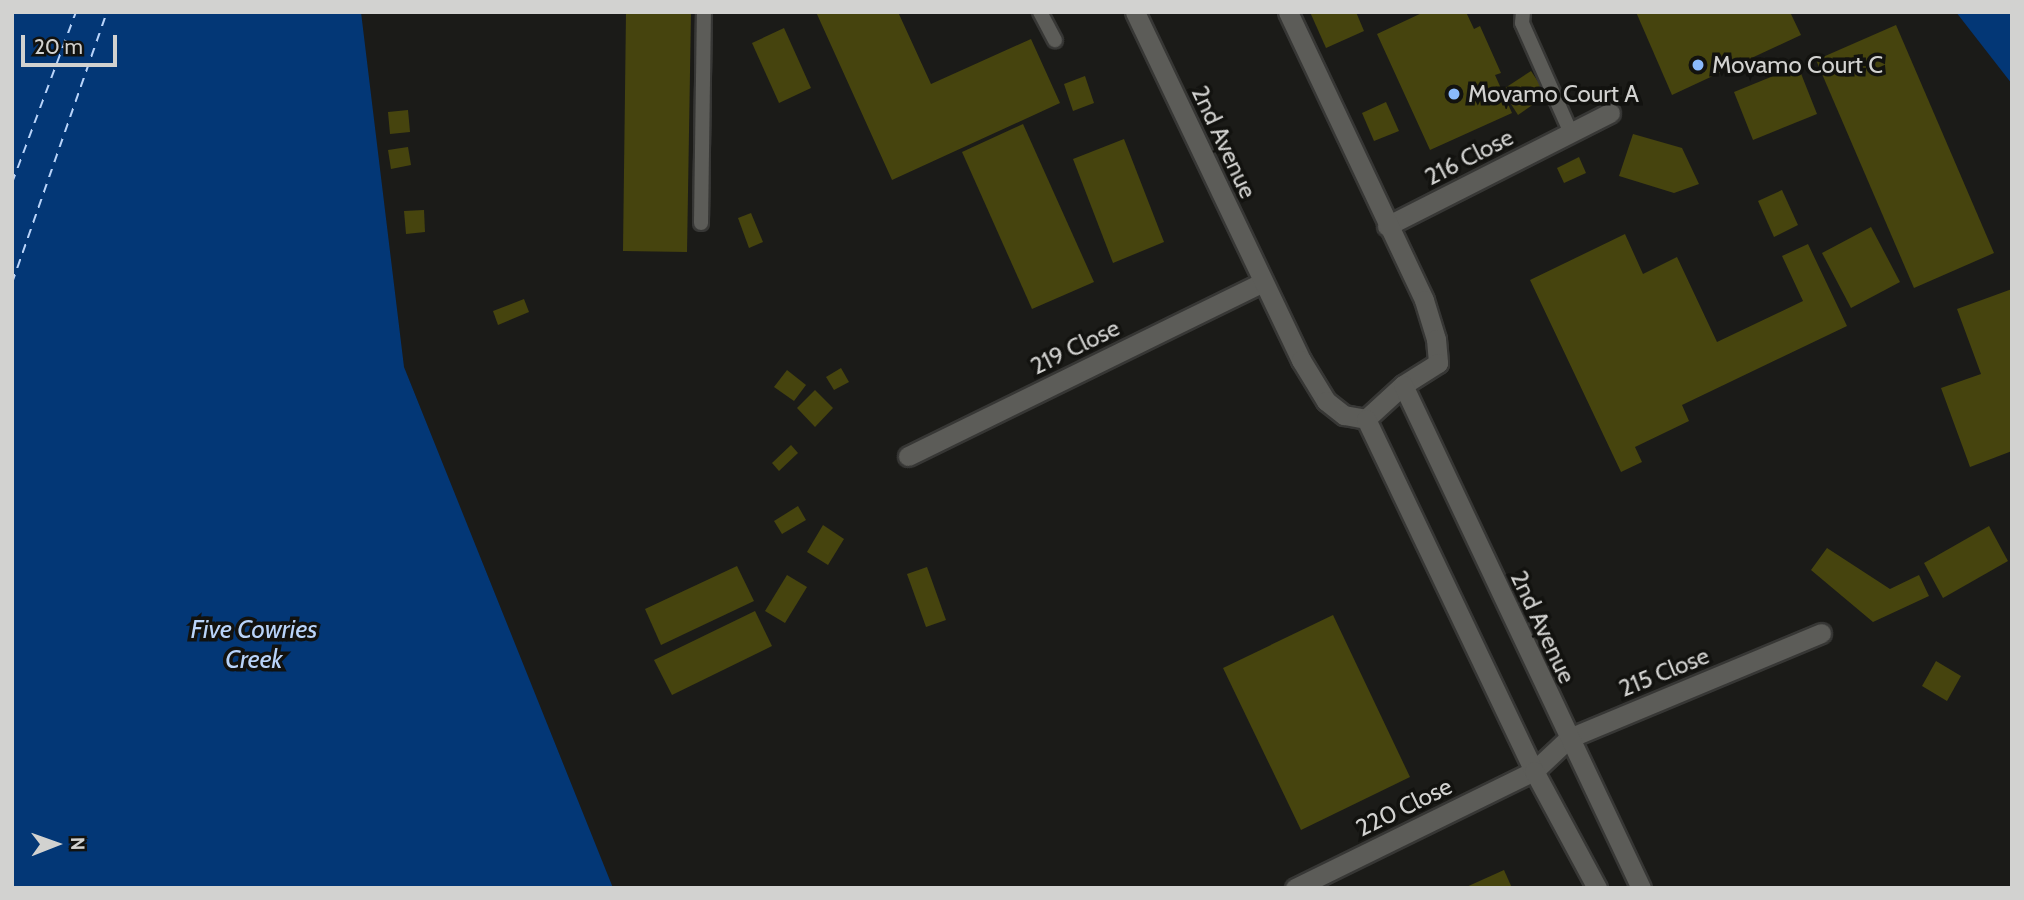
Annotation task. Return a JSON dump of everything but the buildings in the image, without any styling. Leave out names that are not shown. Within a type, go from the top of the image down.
[{"type":"street","name":"2nd Avenue","points":[[1135,12],[1301,360],[1326,401],[1344,415],[1366,419]]},
{"type":"street","points":[[1288,12],[1424,300],[1436,339],[1438,363],[1403,385],[1366,419],[1534,771],[1597,888]]},
{"type":"street","name":"216 Close","points":[[1387,226],[1610,113]]},
{"type":"street","name":"219 Close","points":[[908,456],[1263,282]]},
{"type":"street","name":"2nd Avenue","points":[[1403,385],[1641,888]]},
{"type":"street","name":"215 Close","points":[[1534,771],[1569,738],[1821,633]]},
{"type":"street","name":"220 Close","points":[[1296,888],[1534,771]]},
{"type":"lane","points":[[701,223],[704,12]]},
{"type":"lane","points":[[1040,12],[1055,40]]},
{"type":"lane","points":[[1523,12],[1522,23],[1571,133]]},
{"type":"water","name":"Five Cowries Creek","points":[[12,12],[361,12],[404,367],[613,888],[12,888]]},
{"type":"water","points":[[1956,12],[2012,12],[2012,84]]},
{"type":"ferry route","points":[[12,183],[76,12]]},
{"type":"ferry route","points":[[12,283],[107,12]]},
{"type":"place","name":"Movamo Court C","points":[[1698,65]]},
{"type":"place","name":"Movamo Court A","points":[[1454,94]]}]
